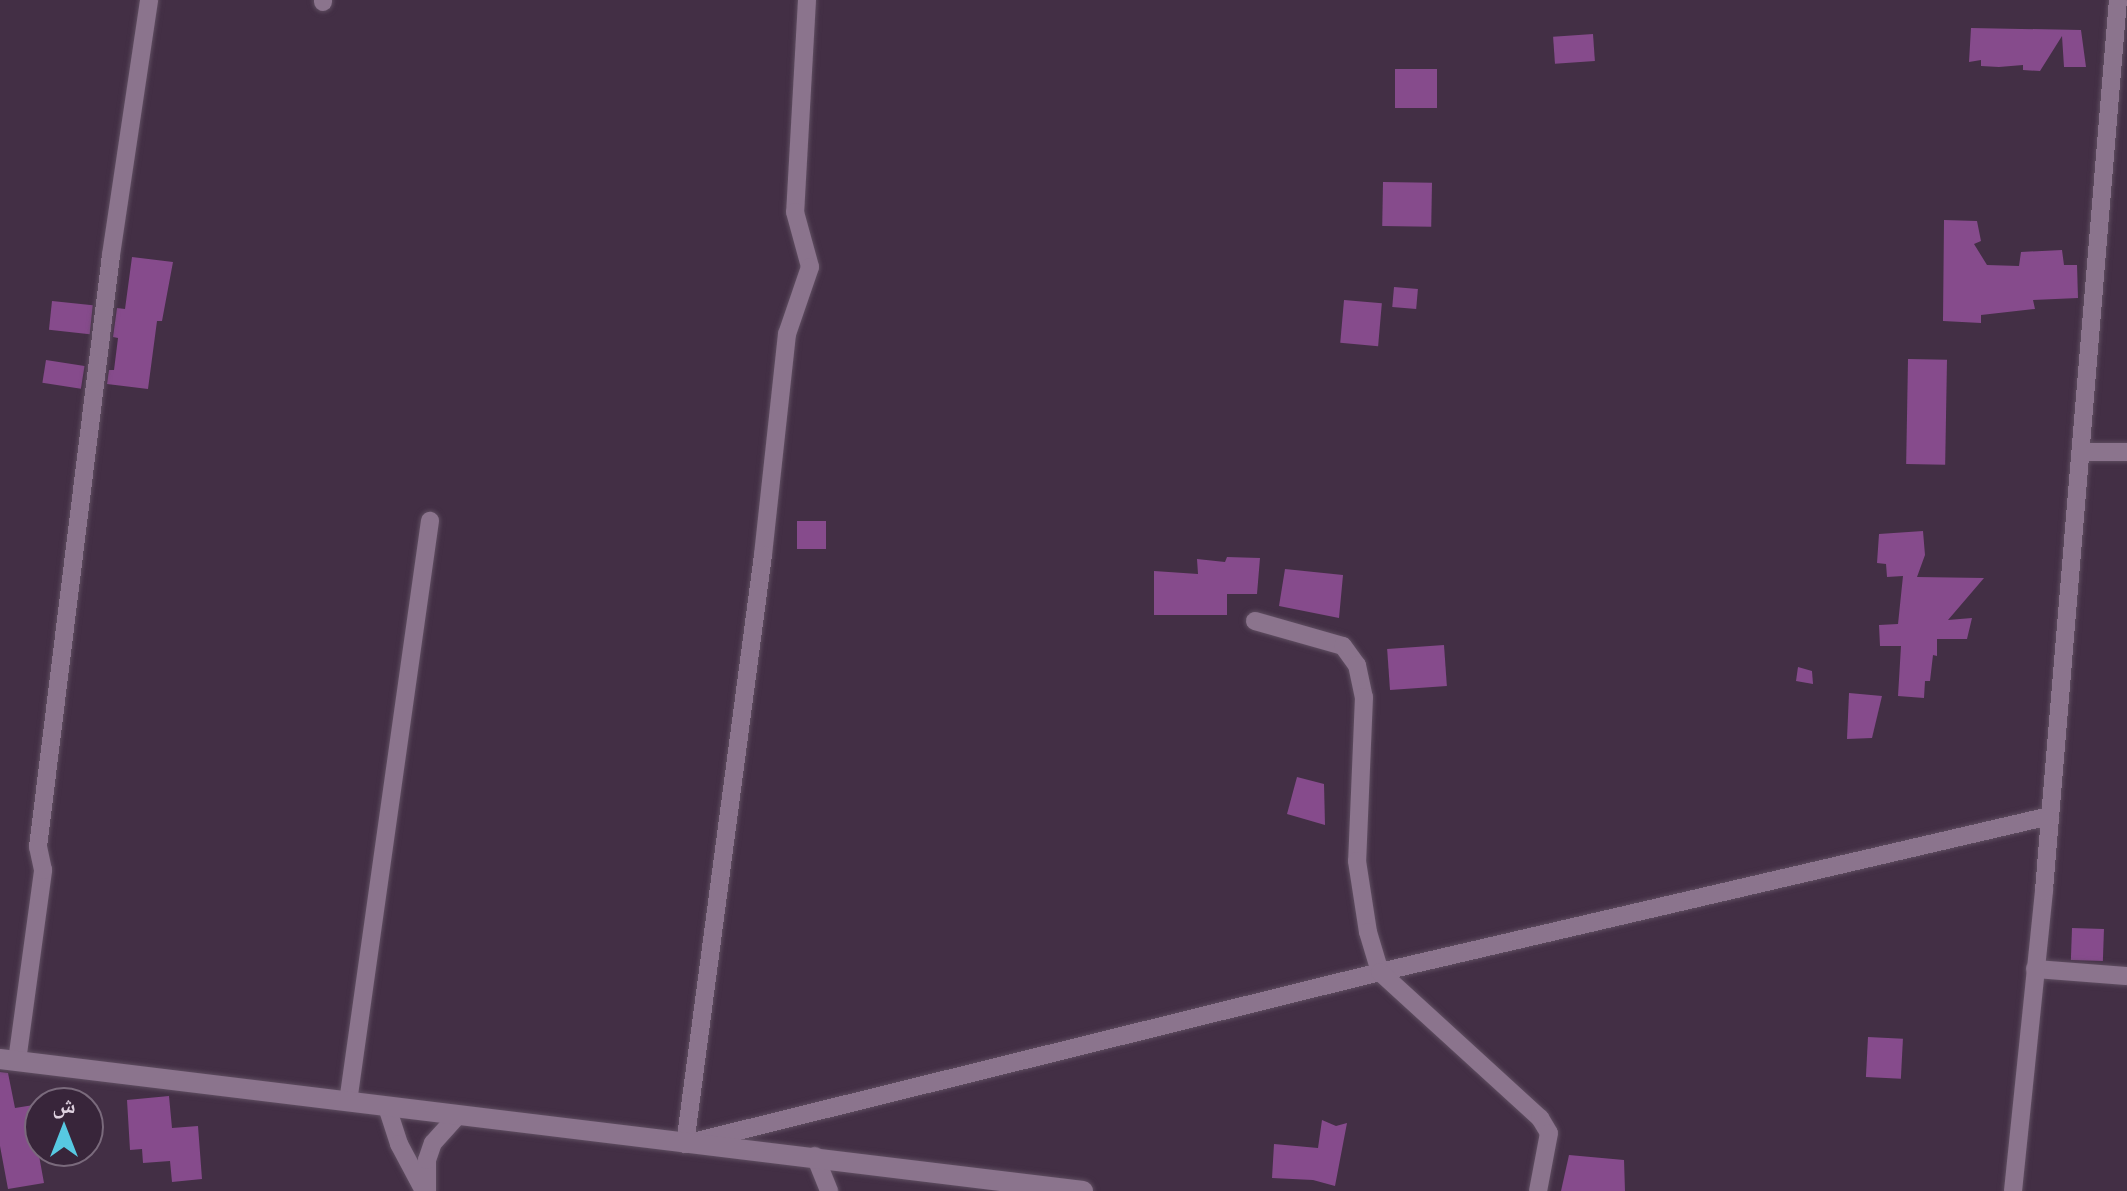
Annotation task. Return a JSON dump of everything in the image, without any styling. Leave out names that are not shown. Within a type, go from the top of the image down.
[{"type":"street","points":[[149,0],[111,255],[38,847],[43,870],[9,1060],[1083,1191]]},
{"type":"street","points":[[685,1144],[763,555],[787,334],[810,267],[795,212],[807,0]]},
{"type":"street","points":[[2013,1191],[2050,816],[2121,6]]},
{"type":"street","points":[[2082,452],[2127,452]]},
{"type":"street","points":[[348,1102],[430,521]]},
{"type":"street","points":[[1255,621],[1343,646],[1357,665],[1364,697],[1357,861],[1368,932],[1380,972],[1540,1118],[1549,1133],[1538,1191]]},
{"type":"street","points":[[685,1144],[1380,972],[2050,816]]},
{"type":"street","points":[[2035,969],[2127,976]]},
{"type":"street","points":[[387,1107],[399,1144],[425,1191]]},
{"type":"street","points":[[425,1191],[427,1160],[433,1143],[457,1116]]},
{"type":"street","points":[[815,1156],[829,1191]]},
{"type":"building","points":[[1971,28],[2081,30],[2086,67],[2064,67],[2062,36],[2040,71],[2023,70],[2023,65],[1981,66],[1981,60],[1969,62]]},
{"type":"building","points":[[1593,34],[1595,61],[1555,64],[1553,37]]},
{"type":"building","points":[[1395,69],[1437,69],[1437,108],[1395,108]]},
{"type":"building","points":[[1383,182],[1432,183],[1431,227],[1382,226]]},
{"type":"building","points":[[1944,220],[1977,221],[1981,241],[1974,244],[1987,265],[2019,266],[2021,252],[2062,250],[2064,265],[2077,265],[2078,298],[2033,300],[2035,309],[1981,315],[1981,323],[1943,321]]},
{"type":"building","points":[[132,257],[173,262],[162,321],[157,321],[148,389],[107,384],[109,370],[114,370],[118,338],[113,337],[117,308],[125,309]]},
{"type":"building","points":[[1394,287],[1418,289],[1416,309],[1392,307]]},
{"type":"building","points":[[1344,300],[1382,303],[1378,346],[1340,343]]},
{"type":"building","points":[[52,301],[93,305],[90,334],[49,330]]},
{"type":"building","points":[[1908,359],[1947,360],[1945,465],[1906,464]]},
{"type":"building","points":[[46,360],[85,366],[81,389],[42,383]]},
{"type":"building","points":[[797,521],[826,521],[826,549],[797,549]]},
{"type":"building","points":[[1923,531],[1925,555],[1917,577],[1984,578],[1948,620],[1972,618],[1967,639],[1937,639],[1937,656],[1933,655],[1930,681],[1925,681],[1924,698],[1898,696],[1901,646],[1880,646],[1879,625],[1898,624],[1903,576],[1887,577],[1886,564],[1877,563],[1879,534]]},
{"type":"building","points":[[1227,557],[1260,558],[1257,594],[1227,594],[1227,615],[1154,615],[1154,571],[1198,574],[1197,559],[1225,562]]},
{"type":"building","points":[[1285,569],[1343,575],[1339,618],[1279,606]]},
{"type":"building","points":[[1444,645],[1447,686],[1390,690],[1387,649]]},
{"type":"building","points":[[1798,667],[1812,671],[1813,684],[1796,681]]},
{"type":"building","points":[[1849,693],[1882,696],[1872,738],[1847,739]]},
{"type":"building","points":[[1297,777],[1324,784],[1325,825],[1287,814]]},
{"type":"building","points":[[2072,928],[2104,929],[2103,961],[2071,960]]},
{"type":"building","points":[[1868,1037],[1903,1039],[1901,1079],[1866,1077]]},
{"type":"building","points":[[0,1072],[8,1073],[15,1108],[24,1107],[24,1167],[41,1167],[44,1183],[8,1189],[0,1146]]},
{"type":"building","points":[[169,1096],[172,1128],[198,1126],[202,1179],[172,1182],[170,1161],[143,1163],[142,1149],[130,1150],[127,1100]]},
{"type":"building","points":[[1322,1120],[1336,1126],[1347,1123],[1335,1186],[1313,1180],[1272,1178],[1274,1144],[1318,1148]]},
{"type":"building","points":[[1569,1155],[1624,1160],[1625,1191],[1561,1191]]}]
